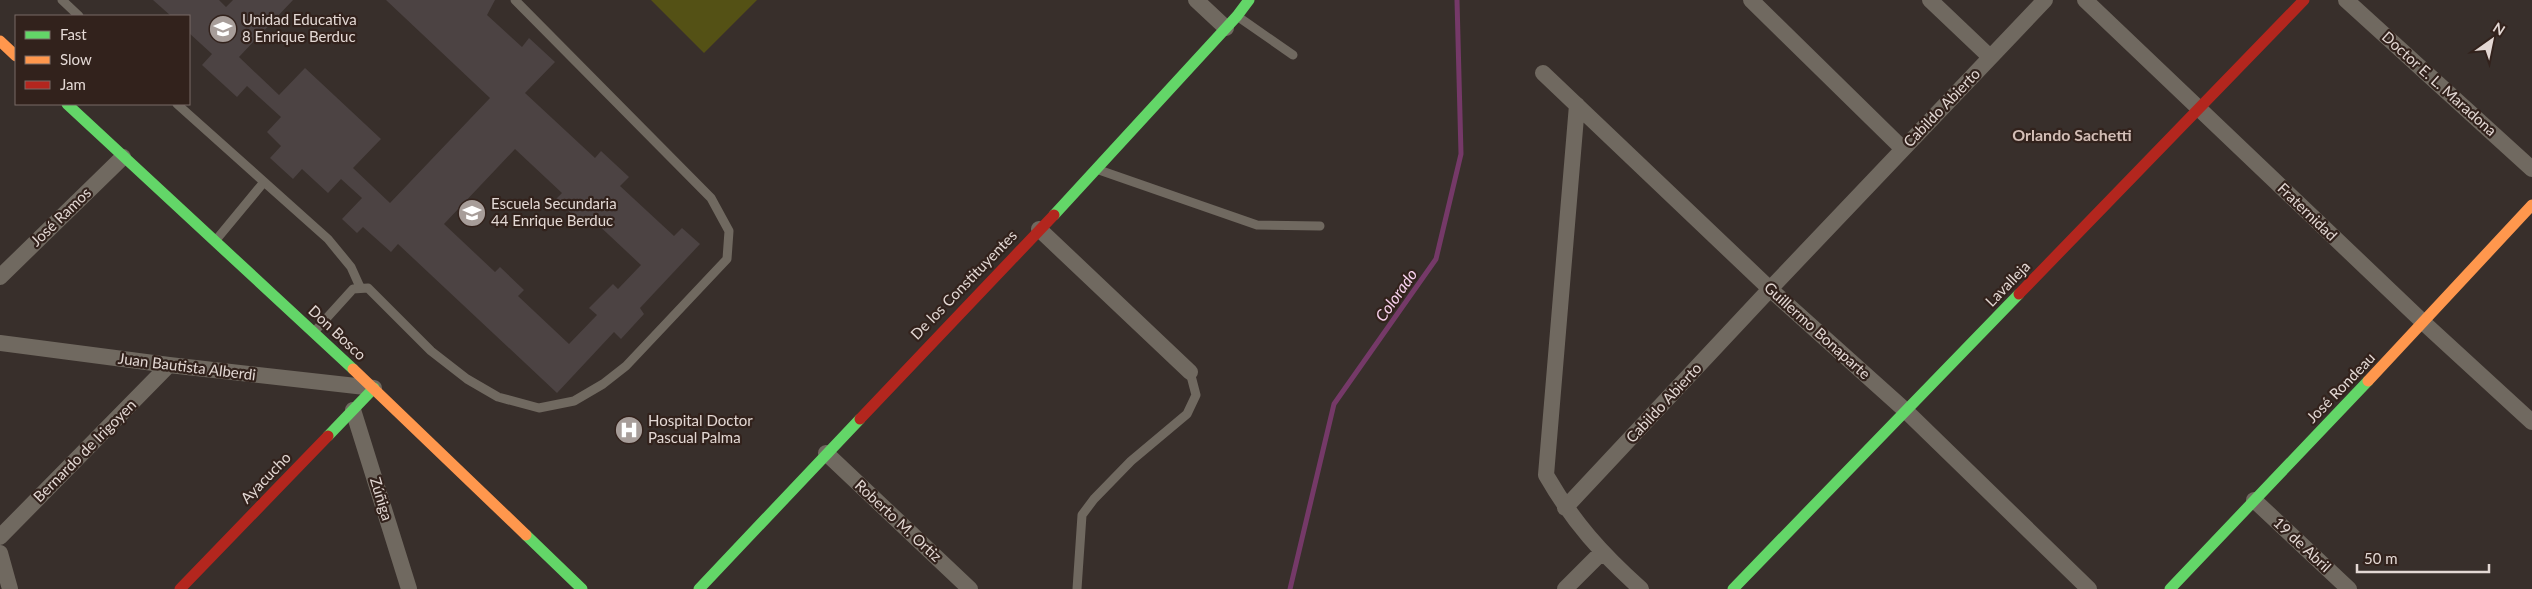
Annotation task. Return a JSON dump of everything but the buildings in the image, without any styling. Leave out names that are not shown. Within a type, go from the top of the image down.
[{"type":"street","points":[[1196,0],[1231,22]]},
{"type":"street","name":"De los Constituyentes","points":[[699,589],[1097,169],[1249,0]]},
{"type":"street","points":[[1751,0],[1903,148]]},
{"type":"street","points":[[1930,0],[1990,57]]},
{"type":"street","name":"Cabildo Abierto","points":[[1565,508],[1903,148],[2045,0]]},
{"type":"street","name":"Fraternidad","points":[[2085,0],[2424,323],[2532,422]]},
{"type":"street","name":"Lavalleja","points":[[1733,589],[2304,0]]},
{"type":"street","name":"Doctor E. L. Maradona","points":[[2346,0],[2532,169]]},
{"type":"street","points":[[0,41],[15,55]]},
{"type":"street","name":"Guillermo Bonaparte","points":[[1543,73],[1770,289],[1906,411],[2089,589]]},
{"type":"street","name":"Don Bosco","points":[[67,105],[374,388],[582,589]]},
{"type":"street","points":[[1577,105],[1546,475],[1565,508],[1601,553],[1640,589]]},
{"type":"street","name":"José Ramos","points":[[0,277],[123,157]]},
{"type":"street","name":"José Rondeau","points":[[2170,589],[2424,323],[2532,205]]},
{"type":"street","points":[[1039,229],[1190,372]]},
{"type":"street","name":"Juan Bautista Alberdi","points":[[0,343],[169,365],[374,388]]},
{"type":"street","name":"Bernardo de Irigoyen","points":[[0,538],[169,365]]},
{"type":"street","name":"Ayacucho","points":[[180,589],[374,388]]},
{"type":"street","name":"Zúñiga","points":[[353,410],[409,589]]},
{"type":"street","name":"Roberto M. Ortiz","points":[[826,453],[970,589]]},
{"type":"street","name":"19 de Abril","points":[[2254,500],[2349,589]]},
{"type":"street","points":[[0,553],[10,589]]},
{"type":"street","points":[[1565,589],[1601,553]]},
{"type":"lane","points":[[62,0],[78,15]]},
{"type":"lane","points":[[314,332],[353,290],[360,287],[368,288],[431,351],[467,379],[498,397],[539,408],[574,401],[603,384],[626,366],[727,259],[729,230],[712,198],[515,0]]},
{"type":"lane","points":[[1231,22],[1293,55]]},
{"type":"lane","points":[[178,105],[328,239],[351,267],[360,287]]},
{"type":"lane","points":[[1097,169],[1257,225],[1320,226]]},
{"type":"lane","points":[[215,242],[264,182]]},
{"type":"lane","points":[[1077,589],[1082,515],[1094,499],[1131,461],[1187,414],[1196,395],[1190,372]]},
{"type":"shaded area","points":[[651,0],[757,0],[704,53]]},
{"type":"waterway","name":"Colorado","points":[[1290,589],[1334,404],[1436,259],[1461,154],[1457,0]]},
{"type":"traffic: fast","points":[[1054,215],[1237,16],[1249,0]]},
{"type":"traffic: fast","points":[[68,105],[353,369]]},
{"type":"traffic: fast","points":[[1733,589],[2019,294]]},
{"type":"traffic: fast","points":[[2170,589],[2368,381]]},
{"type":"traffic: fast","points":[[328,436],[374,388]]},
{"type":"traffic: fast","points":[[699,589],[860,419]]},
{"type":"traffic: fast","points":[[526,535],[582,589]]},
{"type":"traffic: slow","points":[[0,41],[15,55]]},
{"type":"traffic: slow","points":[[2368,381],[2532,205]]},
{"type":"traffic: slow","points":[[353,369],[526,535]]},
{"type":"traffic: jam","points":[[2019,294],[2304,0]]},
{"type":"traffic: jam","points":[[860,419],[1054,215]]},
{"type":"traffic: jam","points":[[180,589],[328,436]]},
{"type":"place","name":"Unidad Educativa 8 Enrique Berduc","points":[[223,29]]},
{"type":"place","name":"Escuela Secundaria 44 Enrique Berduc","points":[[472,213]]},
{"type":"place","name":"Hospital Doctor Pascual Palma","points":[[629,430]]},
{"type":"district","name":"Orlando Sachetti","points":[[2072,135]]}]
